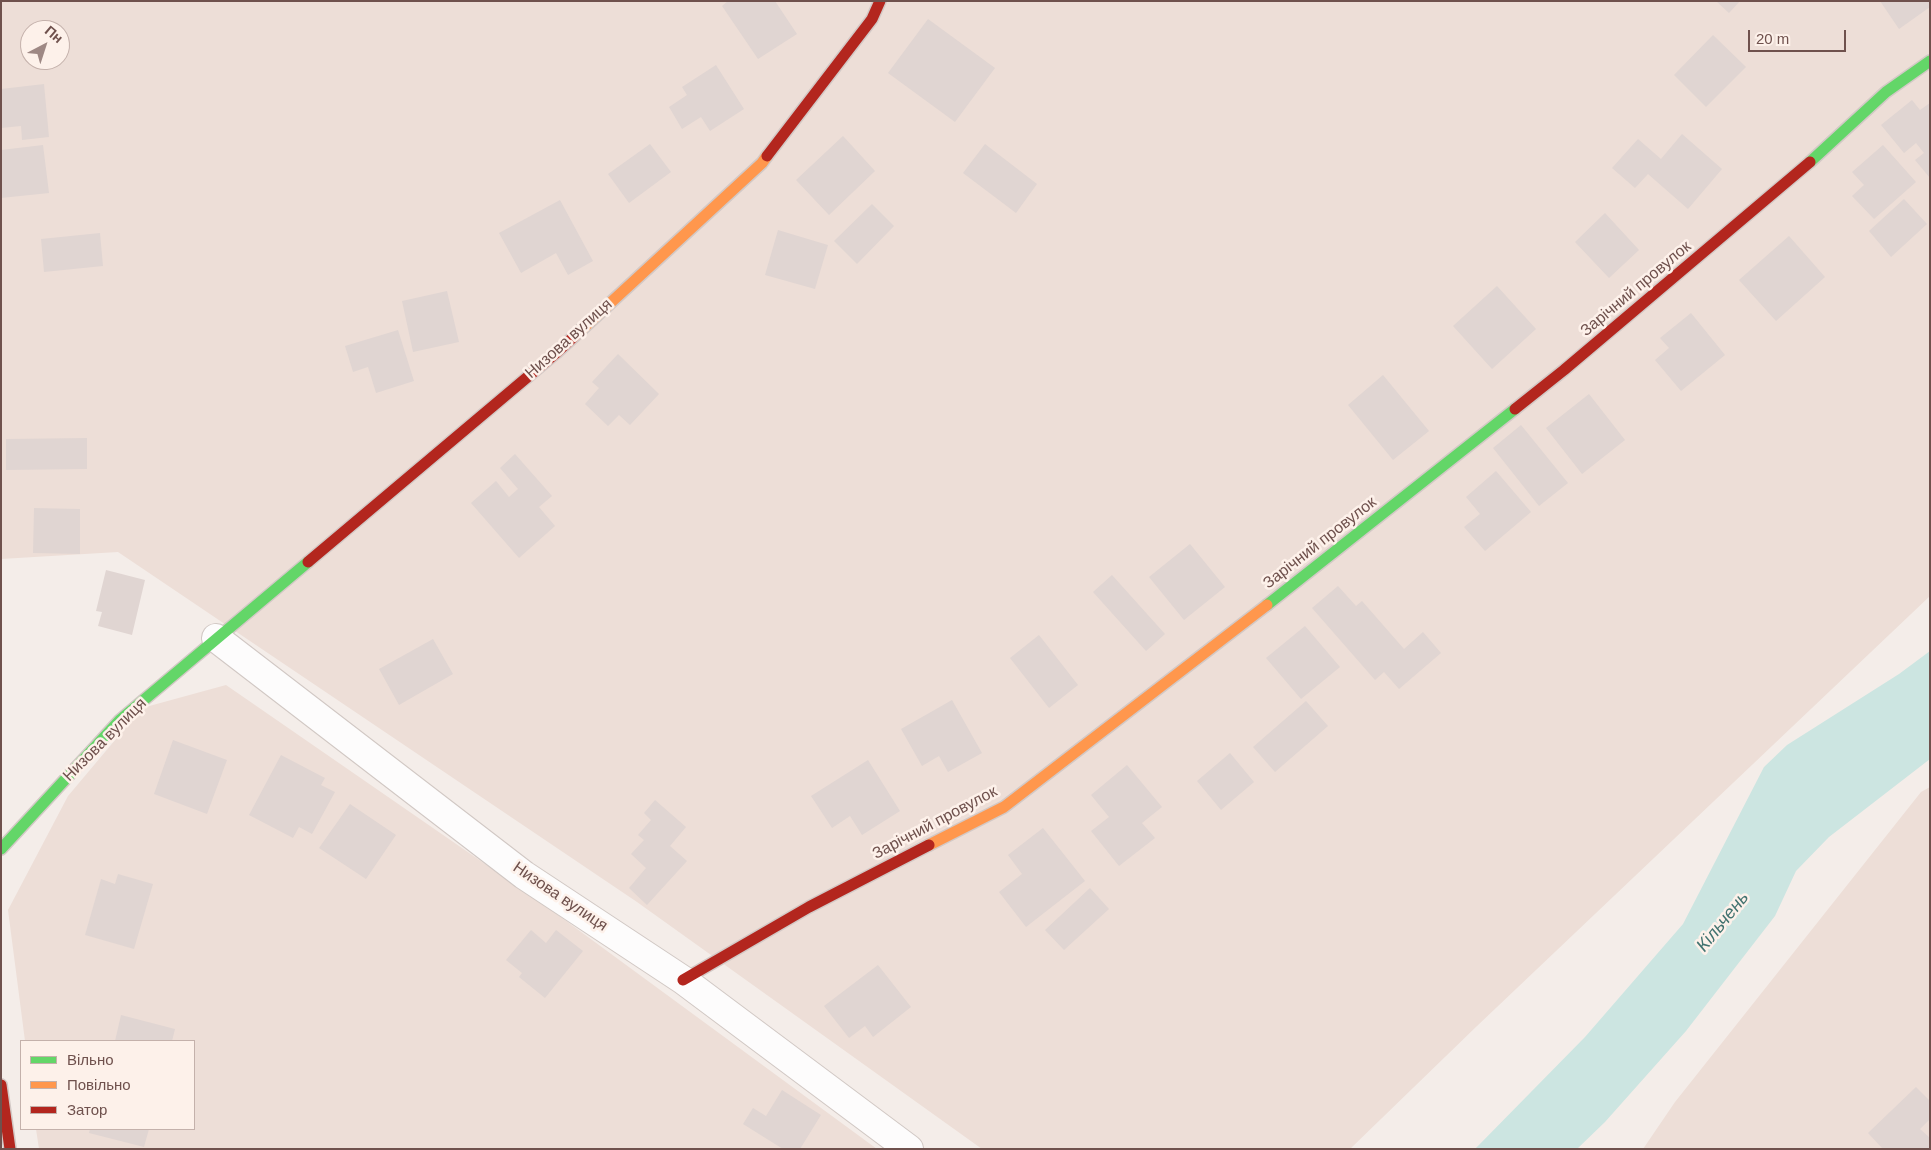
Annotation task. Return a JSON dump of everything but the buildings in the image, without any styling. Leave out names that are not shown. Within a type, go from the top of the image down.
[{"type":"street","name":"Низова вулиця","points":[[1,849],[120,720],[556,353],[762,162],[872,19],[880,1]]},
{"type":"street","name":"Зарічний провулок","points":[[683,980],[809,907],[1004,807],[1286,590],[1564,370],[1791,180],[1886,92],[1930,61]]},
{"type":"street","name":"Низова вулиця","points":[[216,638],[524,875],[683,980],[909,1149]]},
{"type":"street","points":[[1,1085],[10,1149]]},
{"type":"shaded area","points":[[1,1],[1930,1],[1930,596],[1350,1149],[982,1149],[637,902],[118,552],[1,559]]},
{"type":"shaded area","points":[[226,685],[543,904],[877,1149],[39,1149],[36,1130],[195,1130],[195,1040],[25,1040],[8,910],[68,796],[142,708]]},
{"type":"shaded area","points":[[1930,787],[1930,1149],[1643,1149],[1675,1102],[1921,792]]},
{"type":"water","name":"Кільчень","points":[[1930,651],[1930,759],[1829,837],[1796,871],[1775,916],[1686,1031],[1605,1122],[1577,1149],[1475,1149],[1585,1037],[1683,924],[1764,767],[1787,745],[1899,674]]},
{"type":"traffic: fast","points":[[1810,162],[1886,92],[1930,61]]},
{"type":"traffic: fast","points":[[1267,605],[1515,409]]},
{"type":"traffic: fast","points":[[1,849],[120,720],[308,562]]},
{"type":"traffic: slow","points":[[581,330],[762,163],[767,156]]},
{"type":"traffic: slow","points":[[929,845],[1004,807],[1267,605]]},
{"type":"traffic: jam","points":[[767,156],[872,19],[880,1]]},
{"type":"traffic: jam","points":[[1515,409],[1564,370],[1810,162]]},
{"type":"traffic: jam","points":[[308,562],[581,330]]},
{"type":"traffic: jam","points":[[683,980],[809,907],[929,845]]},
{"type":"traffic: jam","points":[[1,1085],[10,1149]]}]
